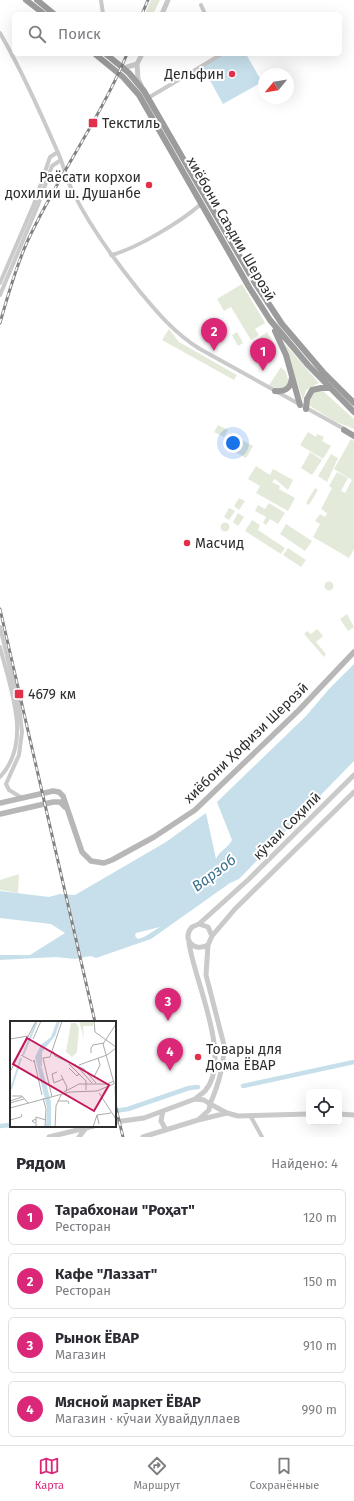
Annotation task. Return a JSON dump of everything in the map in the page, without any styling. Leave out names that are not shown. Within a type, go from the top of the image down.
[{"type":"highway","points":[[26,0],[41,12]]},
{"type":"highway","points":[[36,0],[51,12]]},
{"type":"highway","name":"хиёбони Саъдии Шерозӣ","points":[[97,56],[123,77],[139,95],[249,287],[270,320],[329,388],[354,412]]},
{"type":"highway","name":"хиёбони Саъдии Шерозӣ","points":[[111,56],[144,91],[254,283],[282,324],[318,366],[354,403]]},
{"type":"highway","points":[[270,320],[292,376],[300,405]]},
{"type":"highway","points":[[275,392],[288,389],[291,385],[292,376]]},
{"type":"highway","points":[[306,409],[307,399],[312,390],[329,388]]},
{"type":"highway","points":[[344,430],[354,436]]},
{"type":"main road","name":"хиёбони Ҳофизи Шерозӣ","points":[[0,803],[56,790],[63,796],[66,809],[82,852],[91,861],[104,862],[134,849],[195,810],[266,743],[354,652]]},
{"type":"main road","points":[[0,814],[55,802],[62,803],[66,809]]},
{"type":"street","points":[[101,0],[103,12]]},
{"type":"street","points":[[163,12],[168,0]]},
{"type":"street","points":[[201,5],[204,12]]},
{"type":"street","points":[[0,33],[58,152],[72,191],[85,215],[111,255],[165,322],[187,341],[344,430],[354,432]]},
{"type":"street","points":[[141,56],[137,64],[138,79],[144,91]]},
{"type":"street","points":[[148,98],[219,56]]},
{"type":"street","points":[[124,68],[137,64]]},
{"type":"street","points":[[0,283],[34,204],[50,157],[58,152]]},
{"type":"street","points":[[0,295],[36,211],[52,166],[61,160]]},
{"type":"street","points":[[111,255],[122,253],[171,226],[190,215],[201,204]]},
{"type":"street","points":[[0,627],[18,737],[12,761],[0,777]]},
{"type":"street","points":[[0,647],[21,716],[22,737],[19,754],[7,778],[6,784],[9,790],[22,798]]},
{"type":"street","name":"кӯчаи Соҳилӣ","points":[[195,1099],[205,1091],[210,1081],[216,1051],[187,936],[189,930],[194,925],[199,924],[270,859],[354,775]]},
{"type":"street","name":"кӯчаи Соҳилӣ","points":[[198,1120],[209,1110],[216,1090],[224,1045],[206,975],[208,945],[212,936],[235,909],[354,792]]},
{"type":"street","points":[[270,859],[279,867]]},
{"type":"street","points":[[199,924],[208,927],[212,936]]},
{"type":"street","points":[[190,943],[198,948],[208,945]]},
{"type":"street","points":[[116,1122],[144,1118],[195,1099],[204,1100],[227,1113]]},
{"type":"street","points":[[163,1111],[161,1121],[166,1130]]},
{"type":"street","points":[[143,1137],[154,1135],[198,1120],[227,1113],[250,1115],[306,1114]]},
{"type":"street","points":[[342,1114],[354,1114]]},
{"type":"street","points":[[250,1115],[262,1137]]},
{"type":"street","points":[[49,1137],[90,1127]]},
{"type":"street","points":[[79,1137],[86,1128]]},
{"type":"green space","points":[[151,0],[160,0],[154,12],[146,12]]},
{"type":"green space","points":[[242,284],[265,323],[255,329],[259,335],[251,340],[231,307],[224,311],[217,299]]},
{"type":"green space","points":[[169,329],[179,342],[237,375],[234,380],[162,340]]},
{"type":"green space","points":[[237,332],[243,343],[238,346],[232,335]]},
{"type":"green space","points":[[267,332],[273,342],[265,346],[260,337]]},
{"type":"green space","points":[[284,343],[319,383],[306,390],[303,400]]},
{"type":"green space","points":[[281,367],[286,372],[289,384],[282,388],[275,388],[269,385]]},
{"type":"green space","points":[[317,390],[323,391],[354,419],[354,429],[334,421],[308,404],[311,395]]},
{"type":"green space","points":[[218,425],[228,430],[224,437],[214,432]]},
{"type":"green space","points":[[308,432],[316,437],[317,434],[324,437],[322,441],[331,446],[323,459],[300,445]]},
{"type":"green space","points":[[240,439],[253,446],[246,458],[233,451]]},
{"type":"green space","points":[[351,439],[354,441],[354,481],[334,469]]},
{"type":"green space","points":[[310,452],[322,460],[312,475],[301,468]]},
{"type":"green space","points":[[331,454],[338,458],[327,482],[318,476]]},
{"type":"green space","points":[[256,466],[270,475],[273,469],[293,480],[288,490],[275,479],[272,482],[280,486],[279,489],[295,498],[288,511],[256,493],[260,486],[248,479]]},
{"type":"green space","points":[[337,472],[348,478],[341,491],[345,493],[352,480],[354,481],[354,549],[349,558],[313,537],[320,524],[315,521],[320,514],[325,517],[327,513],[321,509],[332,488],[329,486]]},
{"type":"green space","points":[[315,488],[318,490],[309,505],[306,503]]},
{"type":"green space","points":[[239,498],[245,501],[239,510],[234,506]]},
{"type":"green space","points":[[269,503],[285,513],[278,524],[270,519],[266,525],[263,523],[266,517],[255,511],[258,505],[265,509]]},
{"type":"green space","points":[[229,508],[235,511],[229,520],[224,517]]},
{"type":"green space","points":[[238,513],[244,517],[238,526],[233,522]]},
{"type":"green space","points":[[252,520],[260,525],[258,530],[285,548],[281,554],[245,531]]},
{"type":"green space","points":[[225,522],[230,527],[225,532],[220,527]]},
{"type":"green space","points":[[286,524],[312,541],[305,551],[280,534]]},
{"type":"green space","points":[[288,548],[306,560],[301,567],[283,555]]},
{"type":"green space","points":[[327,582],[331,582],[333,586],[331,590],[327,590],[325,588],[325,584]]},
{"type":"green space","points":[[347,614],[354,627],[348,631],[340,619]]},
{"type":"green space","points":[[317,629],[323,636],[316,642],[326,654],[324,657],[304,634],[307,631],[311,634]]},
{"type":"green space","points":[[19,874],[18,893],[0,890],[0,880]]},
{"type":"water","name":"Дельфин","points":[[220,56],[247,56],[258,75],[258,84],[223,104],[202,66]]},
{"type":"water","name":"Варзоб","points":[[354,664],[354,761],[239,879],[230,883],[151,939],[96,958],[91,956],[75,959],[56,957],[0,960],[0,955],[30,955],[65,933],[51,924],[0,918],[0,891],[49,897],[60,894],[75,895],[166,842],[206,813],[216,859],[232,840],[217,802],[306,716],[329,689]],"holes":[[[160,927],[138,939],[135,936],[136,933]]]},
{"type":"waterway","points":[[243,1086],[354,1062]]},
{"type":"waterway","points":[[116,1111],[128,1109],[189,1088],[198,1087]]},
{"type":"waterway","points":[[0,1126],[10,1125]]},
{"type":"railway","points":[[143,12],[148,0]]},
{"type":"railway","points":[[0,323],[16,270],[28,240],[52,193],[92,125],[126,56]]},
{"type":"railway","points":[[0,609],[95,1021]]},
{"type":"railway","points":[[116,1108],[123,1137]]},
{"type":"place","name":"Дельфин","points":[[232,74]]},
{"type":"place","name":"Текстиль","points":[[93,123]]},
{"type":"place","name":"Раёсати корхои дохилии ш. Душанбе","points":[[149,185]]},
{"type":"place","name":"Кафе \"Лаззат\"","points":[[214,351]]},
{"type":"place","name":"Тарабхонаи \"Роҳат\"","points":[[263,371]]},
{"type":"place","name":"Масчид","points":[[187,543]]},
{"type":"place","name":"4679 км","points":[[19,694]]},
{"type":"place","name":"Рынок ЁВАР","points":[[168,1021]]},
{"type":"place","name":"Товары для Дома ЁВАР","points":[[198,1057]]},
{"type":"place","name":"Мясной маркет ЁВАР","points":[[170,1071]]}]
